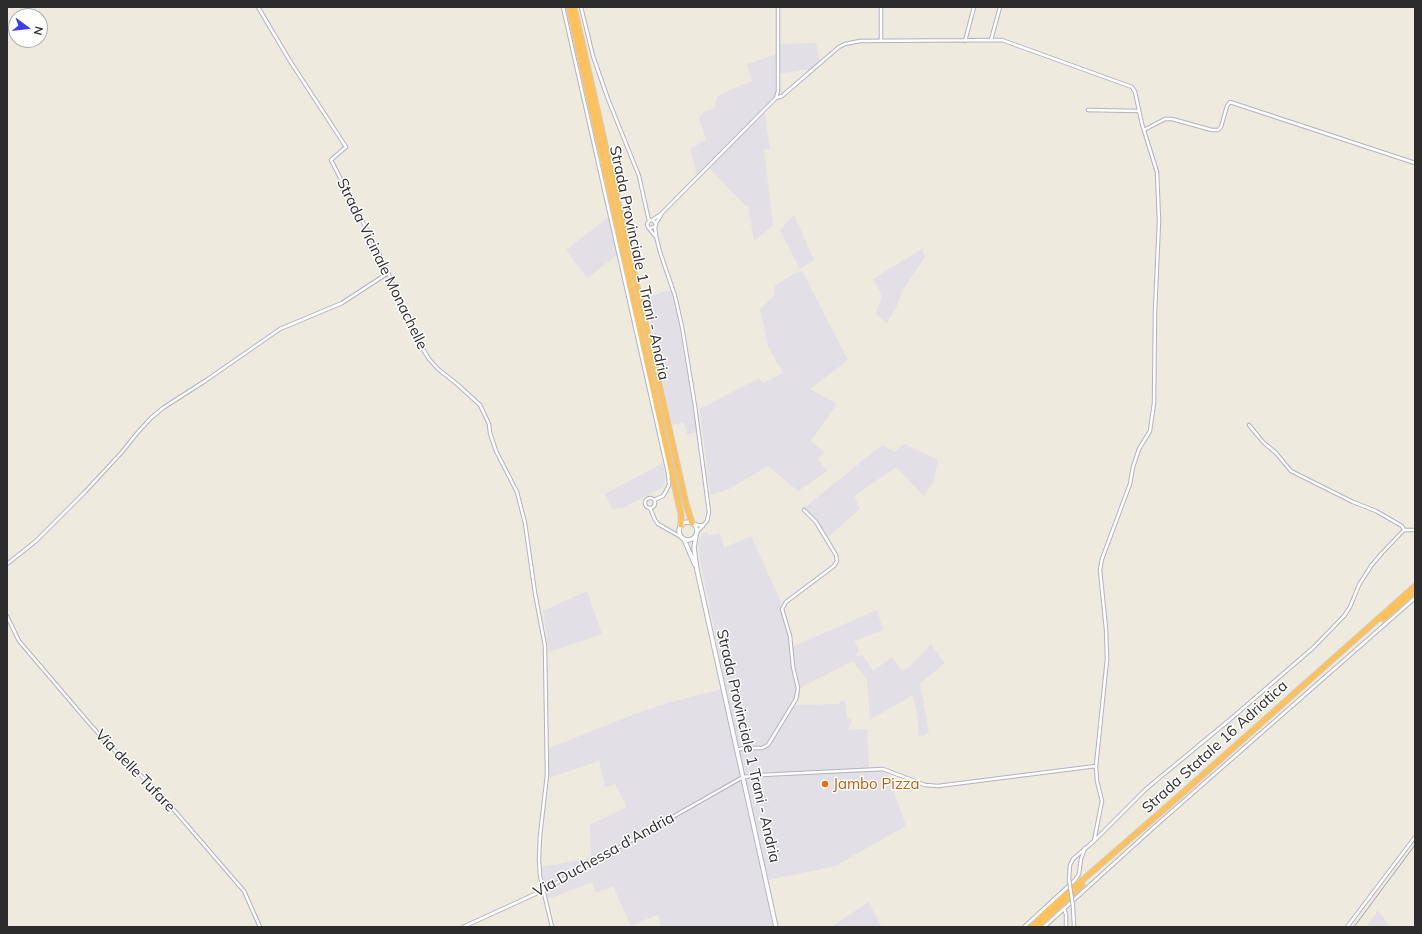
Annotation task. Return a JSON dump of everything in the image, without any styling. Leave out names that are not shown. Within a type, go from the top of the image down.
[{"type":"highway","name":"Strada Provinciale 1 Trani - Andria","points":[[569,7],[680,506],[681,525]]},
{"type":"highway","name":"Strada Provinciale 1 Trani - Andria","points":[[574,7],[686,504],[693,523]]},
{"type":"highway","name":"Strada Statale 16 Adriatica","points":[[1032,927],[1042,916],[1415,586]]},
{"type":"highway","name":"Strada Statale 16 Adriatica","points":[[1037,927],[1088,880],[1415,591]]},
{"type":"main road","points":[[681,525],[686,522],[693,523]]},
{"type":"main road","name":"Strada Provinciale 1 Trani - Andria","points":[[693,523],[697,534],[694,548],[697,570],[776,927]]},
{"type":"main road","name":"Strada Provinciale 1 Trani - Andria","points":[[681,525],[679,531],[697,570]]},
{"type":"main road","points":[[682,538],[689,540],[697,534]]},
{"type":"street","name":"Strada Vicinale Monachelle","points":[[258,7],[290,61],[346,147],[331,160],[388,273],[408,322],[429,359],[438,369],[458,384],[480,405],[488,424],[496,451],[517,492],[524,523],[545,646],[547,775],[538,859],[540,876],[552,927]]},
{"type":"street","points":[[563,7],[668,473],[668,485],[666,491],[662,496],[654,500],[650,498],[646,501],[646,506],[650,508],[658,524],[682,538]]},
{"type":"street","points":[[581,7],[593,56],[639,176],[650,220],[656,225]]},
{"type":"street","points":[[656,236],[647,224],[650,220],[661,214],[776,98],[778,92],[778,7]]},
{"type":"street","points":[[881,7],[881,41]]},
{"type":"street","points":[[964,41],[974,7]]},
{"type":"street","points":[[991,40],[1000,7]]},
{"type":"street","points":[[776,98],[782,96],[839,47],[845,44],[860,41],[1002,40],[1132,87],[1135,92],[1144,130],[1157,172],[1159,211],[1154,403],[1150,431],[1139,449],[1130,484],[1102,559],[1100,570],[1106,629],[1107,659],[1096,766],[1097,781],[1102,801],[1094,841]]},
{"type":"street","points":[[1144,130],[1165,119],[1172,119],[1212,130],[1218,130],[1221,128],[1227,106],[1230,102],[1415,163]]},
{"type":"street","points":[[1088,110],[1139,111]]},
{"type":"street","points":[[649,228],[652,229],[656,225],[661,214]]},
{"type":"street","points":[[656,225],[656,236],[660,252],[675,296],[682,327],[709,504],[709,516],[697,534]]},
{"type":"street","points":[[7,564],[36,541],[85,492],[151,418],[163,408],[280,329],[342,303],[388,273]]},
{"type":"street","points":[[1249,425],[1263,442],[1276,452],[1291,471],[1353,502],[1376,511],[1402,526],[1404,530]]},
{"type":"street","points":[[650,508],[655,505],[654,500]]},
{"type":"street","points":[[736,750],[744,748],[762,748],[768,745],[796,700],[798,688],[793,667],[790,636],[782,609],[786,602],[834,566],[838,561],[836,555],[816,522],[804,510]]},
{"type":"street","points":[[693,523],[703,526]]},
{"type":"street","points":[[1074,927],[1069,879],[1070,865],[1073,859],[1094,841],[1146,790],[1314,646],[1344,616],[1371,566],[1404,530],[1415,530]]},
{"type":"street","points":[[1044,927],[1415,598]]},
{"type":"street","name":"Via delle Tufare","points":[[7,616],[19,641],[89,723],[107,743],[161,796],[244,891],[260,927]]},
{"type":"street","points":[[743,777],[761,774],[883,769],[925,786],[938,786],[1096,766]]},
{"type":"street","name":"Via Duchessa d'Andria","points":[[463,927],[544,890],[743,777]]},
{"type":"street","points":[[1347,927],[1415,837]]},
{"type":"street","points":[[1024,927],[1075,880],[1079,874],[1085,848]]},
{"type":"street","points":[[1064,909],[1066,914],[1066,927]]},
{"type":"shaded area","points":[[816,43],[820,63],[812,69],[776,74],[776,94],[764,108],[770,149],[764,150],[773,225],[754,241],[748,206],[745,205],[707,166],[697,175],[690,149],[706,140],[699,118],[705,111],[715,108],[717,97],[727,91],[752,81],[747,64],[780,53],[780,44]]},
{"type":"shaded area","points":[[794,215],[814,260],[800,269],[780,230]]},
{"type":"shaded area","points":[[609,217],[617,255],[587,278],[566,250]]},
{"type":"shaded area","points":[[922,249],[925,257],[902,291],[896,308],[887,323],[876,314],[882,295],[873,279]]},
{"type":"shaded area","points":[[802,271],[848,360],[810,389],[837,404],[811,441],[824,452],[818,459],[827,471],[798,491],[768,466],[729,489],[710,495],[700,409],[759,378],[763,383],[783,373],[768,346],[760,309],[774,296],[775,286],[792,275]]},
{"type":"shaded area","points":[[672,290],[677,311],[697,432],[687,434],[684,422],[672,425],[645,297]]},
{"type":"shaded area","points":[[904,444],[938,460],[933,483],[924,496],[896,467],[854,496],[860,509],[828,537],[818,523],[804,508],[882,445],[895,452]]},
{"type":"shaded area","points":[[663,463],[665,476],[663,487],[621,509],[620,507],[613,510],[605,494]]},
{"type":"shaded area","points":[[704,532],[708,533],[708,536],[718,533],[721,535],[724,548],[751,536],[781,602],[780,607],[788,633],[790,648],[877,610],[883,630],[854,641],[859,650],[855,657],[863,655],[873,671],[892,657],[902,671],[908,668],[931,645],[945,663],[920,683],[929,732],[924,736],[918,735],[918,721],[913,695],[870,720],[867,680],[853,661],[800,688],[800,696],[795,705],[838,704],[843,700],[845,702],[847,718],[852,720],[848,730],[867,729],[869,768],[886,768],[906,826],[840,863],[841,865],[763,881],[773,927],[661,927],[658,914],[631,926],[613,886],[596,893],[592,882],[548,899],[543,878],[542,867],[591,858],[590,825],[627,807],[615,784],[605,787],[599,761],[548,778],[547,749],[627,717],[668,703],[726,688],[700,559],[698,542]]},
{"type":"shaded area","points":[[587,591],[602,634],[549,652],[543,611]]},
{"type":"shaded area","points":[[868,902],[882,927],[831,927],[843,919]]},
{"type":"shaded area","points":[[1378,910],[1390,927],[1366,927]]},
{"type":"railway","points":[[1354,927],[1415,845]]},
{"type":"place","name":"Jambo Pizza","points":[[825,784]]}]
